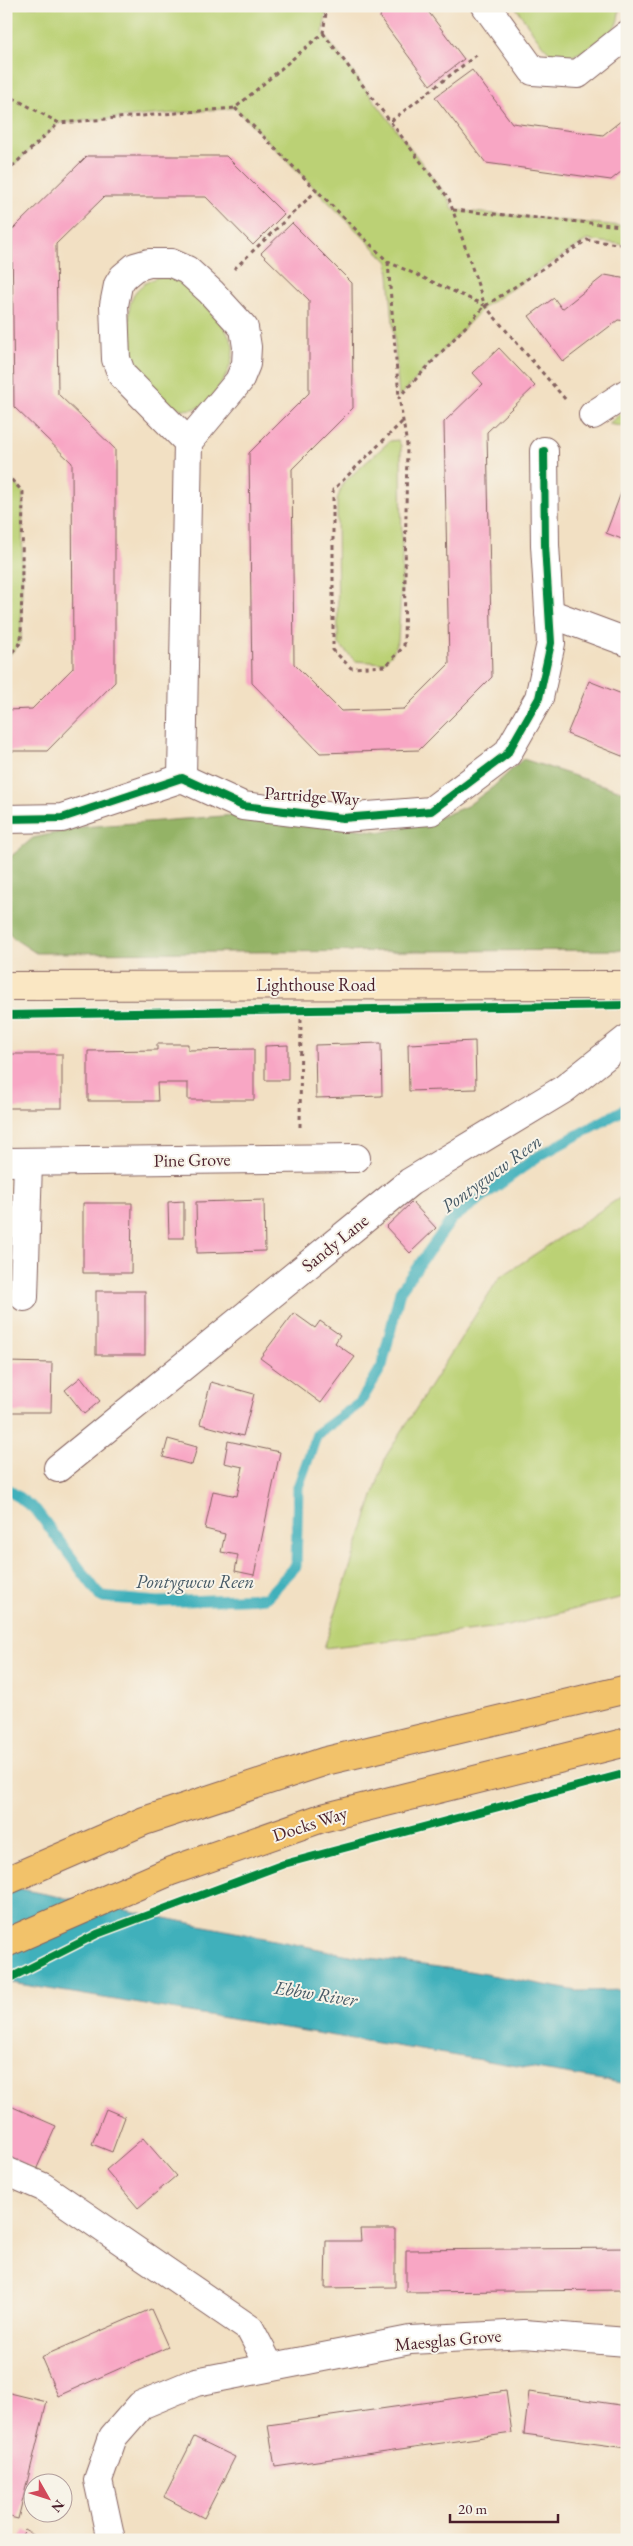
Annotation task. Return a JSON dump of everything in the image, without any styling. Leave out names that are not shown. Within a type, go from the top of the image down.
[{"type":"main road","name":"Lighthouse Road","points":[[6,986],[627,985]]},
{"type":"main road","points":[[6,1881],[144,1821],[326,1761],[627,1689]]},
{"type":"main road","name":"Docks Way","points":[[6,1943],[171,1871],[322,1818],[627,1742]]},
{"type":"street","points":[[486,6],[533,71],[578,74],[627,35]]},
{"type":"street","points":[[6,819],[62,818],[182,778],[188,442],[239,382],[246,364],[247,347],[244,328],[211,292],[187,270],[170,263],[148,263],[135,267],[123,277],[118,286],[114,304],[116,359],[122,375],[188,442]]},
{"type":"street","points":[[582,411],[627,392]]},
{"type":"street","name":"Partridge Way","points":[[182,778],[244,806],[343,818],[431,811],[507,754],[539,698],[551,643],[545,545],[544,451]]},
{"type":"street","points":[[549,613],[627,642]]},
{"type":"street","name":"Sandy Lane","points":[[58,1468],[410,1182],[564,1089],[627,1039]]},
{"type":"street","name":"Pine Grove","points":[[24,1298],[17,1162],[356,1158]]},
{"type":"street","points":[[6,2171],[43,2187],[250,2329],[270,2367]]},
{"type":"street","name":"Maesglas Grove","points":[[111,2540],[98,2480],[113,2437],[141,2405],[196,2382],[410,2340],[524,2334],[627,2342]]},
{"type":"path","points":[[6,94],[59,123],[235,108],[323,32],[327,6]]},
{"type":"path","points":[[323,32],[449,199],[485,306]]},
{"type":"path","points":[[391,121],[505,33]]},
{"type":"path","points":[[235,108],[388,262],[485,306],[582,411]]},
{"type":"path","points":[[6,172],[59,123]]},
{"type":"path","points":[[211,292],[317,190]]},
{"type":"path","points":[[453,210],[622,226],[627,223]]},
{"type":"path","points":[[399,397],[485,306],[587,240],[627,245]]},
{"type":"path","points":[[388,262],[399,397],[407,445],[404,646],[386,666],[351,668],[333,650],[334,490],[402,422]]},
{"type":"path","points":[[6,474],[23,492],[22,642],[6,659]]},
{"type":"path","points":[[299,1159],[302,985]]},
{"type":"green space","points":[[6,6],[327,6],[323,33],[449,199],[453,210],[622,226],[627,223],[627,245],[587,240],[485,306],[399,397],[388,262],[235,108],[59,123],[6,172]]},
{"type":"green space","points":[[515,6],[619,6],[619,14],[616,25],[606,36],[580,53],[563,58],[557,57],[546,48]]},
{"type":"green space","points":[[158,277],[173,279],[190,290],[209,308],[225,329],[233,346],[230,365],[222,382],[212,396],[199,407],[184,409],[171,404],[138,372],[132,362],[129,315],[132,299],[140,287]]},
{"type":"green space","points":[[627,409],[627,427],[608,424]]},
{"type":"green space","points":[[398,440],[401,446],[402,577],[398,640],[392,654],[383,663],[355,661],[338,643],[337,500],[343,483],[390,441]]},
{"type":"green space","points":[[6,474],[23,492],[21,642],[6,659]]},
{"type":"green space","points":[[523,759],[627,793],[627,950],[36,953],[13,938],[6,929],[6,864],[9,858],[33,838],[83,827],[235,815],[383,832],[431,821],[467,806],[493,787]]},
{"type":"green space","points":[[627,1193],[627,1596],[508,1626],[324,1648],[386,1456],[499,1278]]},
{"type":"water","name":"Ebbw River","points":[[6,1886],[354,1956],[469,1971],[577,1991],[627,1990],[627,2084],[6,1982]]},
{"type":"building","points":[[382,6],[424,6],[464,59],[430,85],[380,18]]},
{"type":"building","points":[[472,70],[512,123],[603,135],[627,116],[627,167],[611,180],[486,163],[435,97]]},
{"type":"building","points":[[87,156],[226,156],[284,214],[253,245],[206,197],[104,197],[56,244],[58,394],[115,449],[115,682],[47,751],[6,751],[6,710],[32,709],[73,668],[72,463],[14,407],[12,230]]},
{"type":"building","points":[[292,223],[352,283],[353,408],[292,469],[294,664],[341,711],[404,709],[449,664],[444,422],[483,384],[473,373],[499,348],[535,386],[487,432],[492,677],[419,750],[320,753],[252,683],[249,453],[309,393],[309,300],[261,253]]},
{"type":"building","points":[[605,275],[627,279],[627,321],[618,320],[563,362],[529,316],[554,298],[562,309]]},
{"type":"building","points":[[627,477],[627,541],[606,533]]},
{"type":"building","points":[[589,681],[627,696],[627,758],[567,734]]},
{"type":"building","points":[[475,1041],[476,1089],[409,1091],[408,1044]]},
{"type":"building","points":[[381,1043],[382,1096],[316,1098],[315,1045]]},
{"type":"building","points":[[157,1044],[188,1044],[188,1050],[254,1049],[254,1100],[188,1100],[188,1083],[157,1083],[158,1101],[88,1101],[88,1051],[157,1050]]},
{"type":"building","points":[[288,1045],[288,1080],[265,1080],[265,1046]]},
{"type":"building","points":[[6,1054],[62,1054],[62,1108],[6,1108]]},
{"type":"building","points":[[264,1200],[265,1251],[197,1253],[196,1202]]},
{"type":"building","points":[[184,1201],[184,1238],[169,1238],[168,1202]]},
{"type":"building","points":[[412,1202],[436,1228],[410,1253],[386,1227]]},
{"type":"building","points":[[83,1203],[132,1203],[131,1273],[83,1273]]},
{"type":"building","points":[[96,1291],[145,1291],[145,1355],[96,1355]]},
{"type":"building","points":[[294,1313],[315,1328],[320,1321],[340,1335],[335,1343],[355,1357],[321,1403],[260,1358]]},
{"type":"building","points":[[6,1362],[52,1363],[51,1412],[6,1412]]},
{"type":"building","points":[[81,1377],[100,1401],[84,1414],[65,1390]]},
{"type":"building","points":[[211,1382],[254,1394],[243,1436],[200,1424]]},
{"type":"building","points":[[168,1439],[197,1447],[192,1465],[163,1457]]},
{"type":"building","points":[[228,1441],[280,1452],[254,1575],[235,1571],[238,1555],[221,1552],[225,1534],[205,1529],[213,1491],[237,1496],[243,1467],[224,1463]]},
{"type":"building","points":[[6,2104],[56,2126],[36,2170],[6,2157]]},
{"type":"building","points":[[106,2109],[125,2117],[112,2152],[92,2144]]},
{"type":"building","points":[[143,2138],[176,2176],[138,2208],[106,2170]]},
{"type":"building","points":[[360,2229],[395,2229],[395,2287],[325,2288],[326,2241],[361,2241]]},
{"type":"building","points":[[627,2248],[627,2290],[406,2292],[406,2250]]},
{"type":"building","points":[[151,2309],[168,2347],[58,2396],[41,2357]]},
{"type":"building","points":[[506,2391],[512,2433],[275,2467],[268,2425]]},
{"type":"building","points":[[6,2392],[47,2402],[29,2474],[22,2474],[22,2503],[18,2519],[6,2516]]},
{"type":"building","points":[[529,2392],[627,2406],[627,2448],[524,2434]]},
{"type":"building","points":[[194,2437],[235,2457],[204,2518],[164,2497]]},
{"type":"building","points":[[25,2530],[42,2540],[19,2540]]},
{"type":"waterway","name":"Pontygwcw Reen","points":[[6,1488],[36,1510],[101,1597],[158,1602],[266,1598],[296,1566],[298,1487],[317,1434],[360,1403],[382,1366],[400,1291],[452,1219],[537,1157],[627,1108]]},
{"type":"cycle path","points":[[6,819],[62,818],[182,778],[243,806],[343,818],[431,811],[507,754],[539,698],[551,643],[545,545],[544,451]]},
{"type":"cycle path","points":[[6,1015],[627,1005]]},
{"type":"cycle path","points":[[6,1980],[97,1934],[284,1864],[627,1773]]}]
